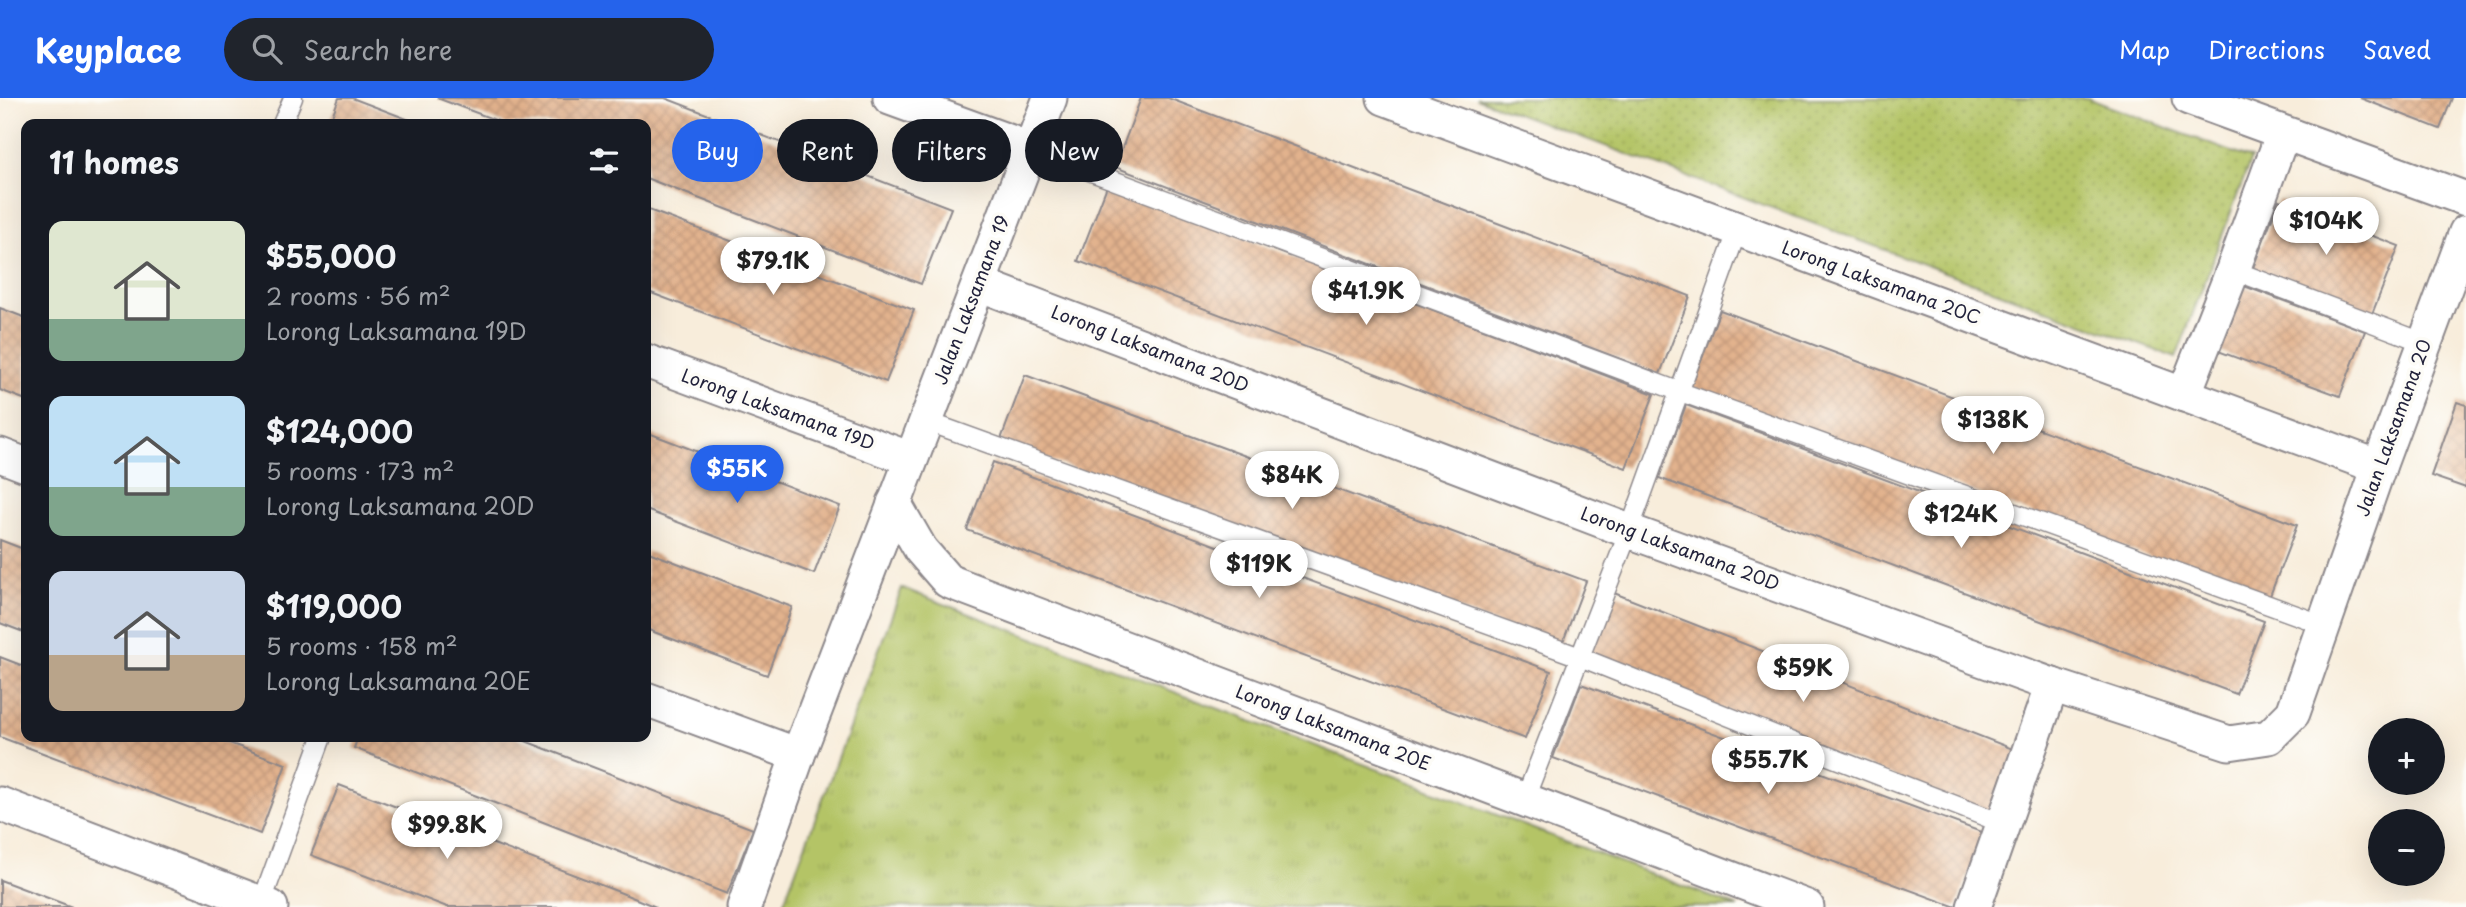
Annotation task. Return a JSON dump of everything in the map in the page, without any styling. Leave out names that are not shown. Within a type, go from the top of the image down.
[{"type":"street","points":[[890,98],[1025,147]]},
{"type":"street","name":"Jalan Laksamana 19","points":[[1042,119],[1050,98]]},
{"type":"street","name":"Lorong Laksamana 20C","points":[[1384,98],[2379,467]]},
{"type":"street","points":[[2189,98],[2466,200]]},
{"type":"street","points":[[2184,395],[2283,133]]},
{"type":"street","name":"Jalan Laksamana 19","points":[[744,907],[798,754],[1025,162]]},
{"type":"street","name":"Jalan Laksamana 20","points":[[2324,625],[2466,232]]},
{"type":"street","name":"Lorong Laksamana 20D","points":[[979,284],[1629,531],[2052,685],[2230,743],[2269,737],[2293,713],[2324,625]]},
{"type":"street","name":"Lorong Laksamana 19D","points":[[651,363],[911,459]]},
{"type":"street","points":[[0,455],[21,464]]},
{"type":"street","name":"Lorong Laksamana 20E","points":[[894,503],[921,550],[948,580],[1807,907]]},
{"type":"street","points":[[1975,907],[2052,685]]},
{"type":"street","points":[[651,701],[798,754]]},
{"type":"street","points":[[0,804],[264,906]]},
{"type":"lane","points":[[284,119],[293,98]]},
{"type":"lane","points":[[1118,182],[1678,391],[2324,625]]},
{"type":"lane","points":[[1524,801],[1629,531],[1738,229]]},
{"type":"lane","points":[[2233,270],[2425,343]]},
{"type":"lane","points":[[926,421],[1580,657],[2004,824]]},
{"type":"lane","points":[[264,906],[320,742]]},
{"type":"green space","points":[[1476,98],[2087,98],[2251,159],[2176,358]]},
{"type":"green space","points":[[902,588],[1738,907],[782,907]]},
{"type":"building","points":[[339,98],[352,98],[407,119],[331,119]]},
{"type":"building","points":[[437,98],[665,98],[720,119],[672,119],[672,182],[763,182],[763,136],[777,141],[777,182],[878,180],[951,208],[921,284],[651,180],[651,119],[493,119]]},
{"type":"building","points":[[1141,98],[1168,98],[1690,296],[1660,374],[1123,170],[1123,146]]},
{"type":"building","points":[[2360,98],[2452,98],[2440,129]]},
{"type":"building","points":[[1107,186],[1654,394],[1626,468],[1078,261]]},
{"type":"building","points":[[2279,200],[2399,246],[2372,314],[2253,268]]},
{"type":"building","points":[[651,211],[914,310],[886,382],[651,293]]},
{"type":"building","points":[[2244,286],[2365,331],[2340,396],[2218,351]]},
{"type":"building","points":[[0,308],[21,316],[21,398],[0,390]]},
{"type":"building","points":[[1720,310],[2297,525],[2268,601],[1691,387]]},
{"type":"building","points":[[1025,375],[1586,581],[1561,647],[1000,442]]},
{"type":"building","points":[[2457,402],[2466,405],[2466,488],[2431,476]]},
{"type":"building","points":[[1686,405],[2264,621],[2236,694],[1659,478]]},
{"type":"building","points":[[651,434],[840,506],[814,574],[651,512]]},
{"type":"building","points":[[993,462],[1551,671],[1525,739],[967,530]]},
{"type":"building","points":[[0,540],[21,548],[21,631],[0,623]]},
{"type":"building","points":[[651,553],[792,607],[767,675],[651,631]]},
{"type":"building","points":[[1614,593],[2018,751],[1992,815],[1589,657]]},
{"type":"building","points":[[0,657],[21,665],[21,742],[227,742],[286,764],[260,834],[0,737]]},
{"type":"building","points":[[1581,684],[1984,833],[1956,907],[1553,758]]},
{"type":"building","points":[[356,742],[528,742],[753,829],[727,894],[354,748]]},
{"type":"building","points":[[339,785],[656,907],[447,907],[311,855]]},
{"type":"building","points":[[0,880],[72,907],[0,907]]}]
